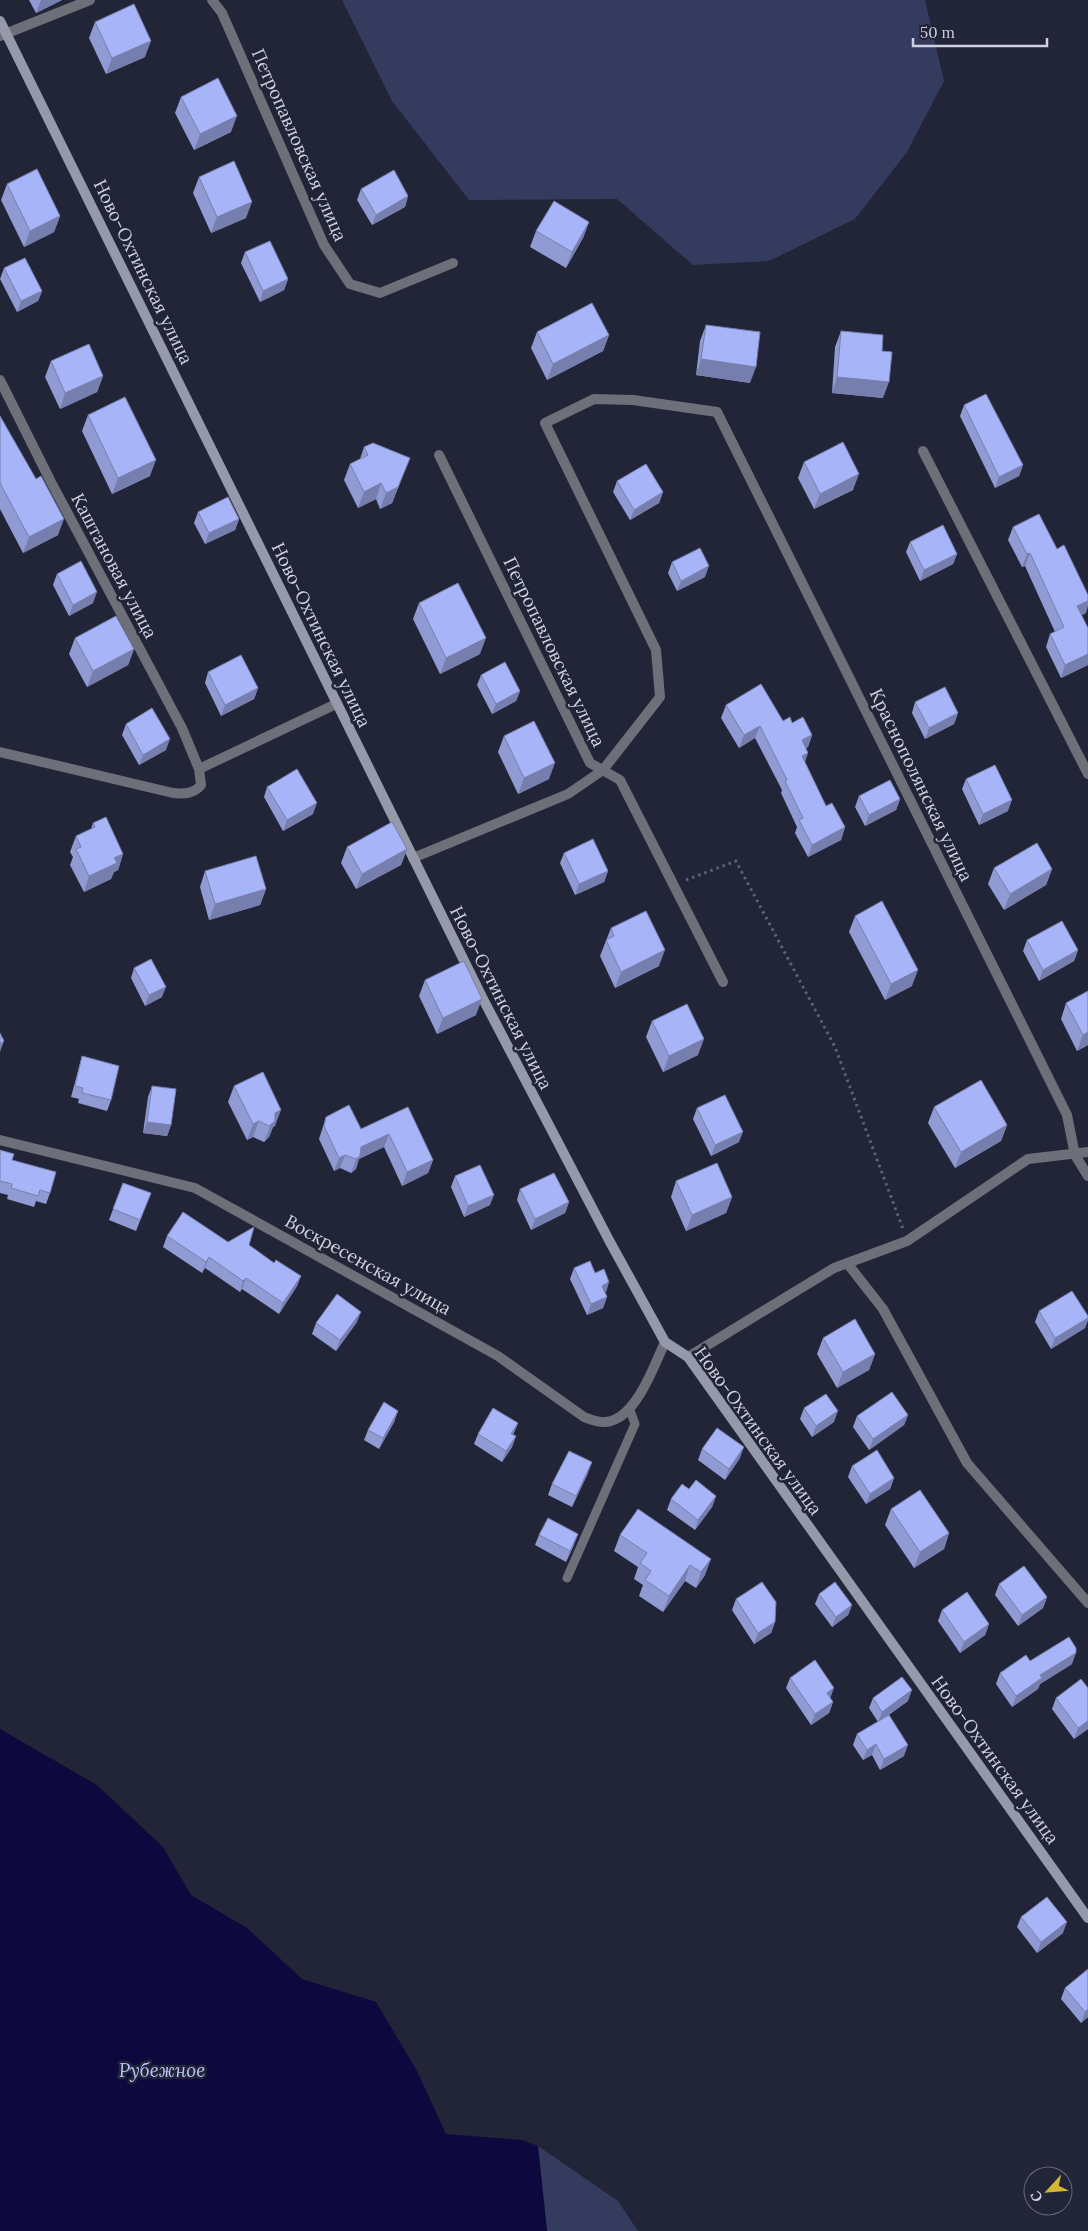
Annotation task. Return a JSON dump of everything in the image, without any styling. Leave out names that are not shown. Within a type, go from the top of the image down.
[{"type":"street","points":[[3,35],[90,0]]},
{"type":"street","name":"Петропавловская улица","points":[[212,0],[222,13],[324,245],[350,284],[380,293],[453,263]]},
{"type":"street","name":"Ново-Охтинская улица","points":[[0,21],[3,35],[237,499],[482,998],[610,1242],[665,1342],[688,1357],[1088,1918]]},
{"type":"street","name":"Каштановая улица","points":[[0,380],[51,482],[182,728],[198,769]]},
{"type":"street","name":"Краснополянская улица","points":[[603,770],[660,697],[656,650],[545,423],[594,399],[633,400],[717,412],[1067,1115],[1075,1156],[1088,1176]]},
{"type":"street","points":[[923,451],[1088,774]]},
{"type":"street","name":"Петропавловская улица","points":[[439,456],[590,764],[620,780],[723,982]]},
{"type":"street","points":[[0,752],[173,793],[186,794],[197,790],[201,785],[198,769],[336,704]]},
{"type":"street","points":[[413,858],[568,794],[603,770]]},
{"type":"street","name":"Воскресенская улица","points":[[0,1140],[195,1188],[498,1356],[584,1417],[596,1421],[609,1422],[630,1410]]},
{"type":"street","points":[[688,1357],[834,1268],[907,1241],[1028,1159],[1075,1156],[1088,1152]]},
{"type":"street","points":[[847,1263],[883,1309],[967,1463],[1088,1603]]},
{"type":"street","points":[[630,1410],[665,1342]]},
{"type":"lane","points":[[567,1578],[635,1424],[630,1410]]},
{"type":"path","points":[[673,885],[736,861],[835,1047],[907,1241]]},
{"type":"shaded area","points":[[342,0],[925,0],[944,81],[907,152],[855,219],[769,261],[693,265],[617,199],[469,200],[392,101]]},
{"type":"shaded area","points":[[538,2146],[618,2201],[638,2231],[547,2231]]},
{"type":"water","name":"Рубежное","points":[[0,1729],[97,1785],[163,1847],[191,1895],[247,1928],[302,1979],[376,2002],[416,2069],[446,2134],[522,2140],[538,2146],[547,2231],[0,2231]]},
{"type":"building","points":[[134,4],[151,41],[112,58],[95,22]]},
{"type":"building","points":[[218,78],[237,116],[200,134],[181,97]]},
{"type":"building","points":[[234,161],[252,202],[217,217],[199,177]]},
{"type":"building","points":[[37,169],[60,216],[30,231],[7,184]]},
{"type":"building","points":[[394,170],[408,196],[376,215],[361,189]]},
{"type":"building","points":[[554,201],[589,222],[572,252],[536,231]]},
{"type":"building","points":[[270,241],[288,279],[263,291],[245,252]]},
{"type":"building","points":[[25,258],[42,291],[21,301],[4,268]]},
{"type":"building","points":[[592,303],[609,335],[553,364],[537,332]]},
{"type":"building","points":[[706,325],[760,332],[756,367],[701,359]]},
{"type":"building","points":[[841,331],[883,335],[882,351],[892,352],[889,382],[837,377]]},
{"type":"building","points":[[89,344],[103,376],[65,393],[51,361]]},
{"type":"building","points":[[986,394],[1023,465],[999,477],[964,405]]},
{"type":"building","points":[[125,397],[156,460],[118,478],[88,415]]},
{"type":"building","points":[[0,416],[36,479],[41,476],[64,519],[29,537],[0,483]]},
{"type":"building","points":[[843,442],[859,474],[820,494],[804,462]]},
{"type":"building","points":[[373,443],[410,458],[398,487],[386,493],[381,483],[364,492],[350,464],[368,455],[364,447]]},
{"type":"building","points":[[646,464],[663,492],[634,510],[617,481]]},
{"type":"building","points":[[228,497],[239,519],[209,533],[198,512]]},
{"type":"building","points":[[1039,514],[1057,549],[1064,545],[1088,595],[1088,601],[1077,606],[1088,628],[1088,654],[1065,665],[1050,634],[1064,627],[1030,553],[1027,554],[1013,527]]},
{"type":"building","points":[[943,525],[957,554],[924,570],[910,542]]},
{"type":"building","points":[[700,548],[709,566],[681,581],[672,562]]},
{"type":"building","points":[[81,561],[97,592],[73,605],[57,574]]},
{"type":"building","points":[[458,583],[486,638],[446,658],[419,603]]},
{"type":"building","points":[[116,616],[134,649],[93,671],[75,638]]},
{"type":"building","points":[[241,655],[258,688],[225,705],[208,672]]},
{"type":"building","points":[[505,662],[520,691],[496,704],[481,675]]},
{"type":"building","points":[[761,684],[783,721],[790,717],[792,723],[803,717],[812,735],[802,740],[808,753],[802,756],[826,806],[832,803],[845,827],[812,845],[799,820],[803,818],[785,781],[787,780],[760,726],[744,735],[726,705]]},
{"type":"building","points":[[945,687],[958,713],[929,728],[915,702]]},
{"type":"building","points":[[152,708],[170,739],[143,755],[126,724]]},
{"type":"building","points":[[534,721],[555,763],[524,778],[504,736]]},
{"type":"building","points":[[995,765],[1012,800],[983,814],[966,779]]},
{"type":"building","points":[[297,769],[317,803],[287,820],[267,787]]},
{"type":"building","points":[[890,780],[900,799],[869,815],[859,796]]},
{"type":"building","points":[[106,817],[123,854],[114,858],[117,863],[89,876],[76,849],[81,847],[76,836],[95,827],[93,823]]},
{"type":"building","points":[[392,822],[407,849],[362,874],[347,847]]},
{"type":"building","points":[[593,839],[608,871],[579,884],[564,853]]},
{"type":"building","points":[[1037,843],[1052,869],[1010,894],[994,868]]},
{"type":"building","points":[[256,856],[266,889],[215,904],[205,871]]},
{"type":"building","points":[[882,901],[918,970],[891,984],[855,916]]},
{"type":"building","points":[[646,911],[665,950],[621,972],[606,940],[614,936],[611,928]]},
{"type":"building","points":[[1062,921],[1078,950],[1043,970],[1027,940]]},
{"type":"building","points":[[151,959],[166,987],[149,995],[134,968]]},
{"type":"building","points":[[464,961],[482,999],[443,1018],[425,980]]},
{"type":"building","points":[[1088,991],[1088,1032],[1083,1035],[1066,1003]]},
{"type":"building","points":[[687,1004],[704,1039],[669,1056],[652,1021]]},
{"type":"building","points":[[0,1033],[4,1041],[0,1044]]},
{"type":"building","points":[[82,1056],[119,1066],[111,1100],[82,1093],[83,1088],[75,1086]]},
{"type":"building","points":[[263,1072],[281,1110],[275,1113],[275,1121],[269,1126],[259,1121],[253,1124],[234,1086]]},
{"type":"building","points":[[981,1080],[1007,1125],[961,1152],[934,1107]]},
{"type":"building","points":[[152,1086],[176,1089],[171,1125],[147,1122]]},
{"type":"building","points":[[725,1095],[743,1132],[715,1145],[697,1108]]},
{"type":"building","points":[[349,1105],[361,1129],[408,1107],[433,1160],[407,1172],[389,1134],[361,1147],[360,1156],[356,1159],[345,1155],[339,1158],[324,1126],[326,1117]]},
{"type":"building","points":[[0,1150],[14,1154],[12,1160],[56,1172],[50,1193],[40,1190],[38,1196],[11,1188],[12,1184],[0,1181]]},
{"type":"building","points":[[717,1163],[732,1197],[692,1215],[676,1181]]},
{"type":"building","points":[[480,1165],[494,1195],[468,1206],[455,1176]]},
{"type":"building","points":[[554,1173],[569,1202],[535,1219],[520,1189]]},
{"type":"building","points":[[123,1183],[151,1193],[140,1220],[113,1209]]},
{"type":"building","points":[[183,1212],[228,1242],[254,1227],[249,1245],[274,1263],[276,1260],[301,1276],[283,1303],[246,1278],[243,1281],[209,1257],[206,1262],[167,1236]]},
{"type":"building","points":[[590,1261],[595,1273],[604,1269],[609,1282],[602,1286],[607,1297],[591,1304],[574,1268]]},
{"type":"building","points":[[1072,1291],[1088,1318],[1055,1338],[1039,1311]]},
{"type":"building","points":[[337,1294],[361,1312],[340,1340],[316,1323]]},
{"type":"building","points":[[855,1319],[875,1354],[843,1372],[823,1338]]},
{"type":"building","points":[[892,1392],[908,1415],[873,1439],[857,1416]]},
{"type":"building","points":[[826,1394],[838,1411],[816,1426],[804,1408]]},
{"type":"building","points":[[384,1402],[398,1411],[383,1438],[368,1430]]},
{"type":"building","points":[[493,1408],[518,1423],[511,1434],[516,1436],[506,1451],[478,1434]]},
{"type":"building","points":[[717,1428],[744,1447],[729,1469],[702,1449]]},
{"type":"building","points":[[877,1450],[894,1478],[870,1494],[852,1466]]},
{"type":"building","points":[[569,1451],[592,1462],[576,1496],[552,1484]]},
{"type":"building","points":[[696,1480],[716,1496],[698,1520],[671,1499],[682,1484],[689,1489]]},
{"type":"building","points":[[920,1490],[949,1533],[920,1552],[891,1509]]},
{"type":"building","points":[[638,1509],[711,1559],[701,1572],[690,1565],[669,1596],[645,1580],[651,1571],[640,1563],[647,1553],[620,1535]]},
{"type":"building","points":[[548,1518],[578,1534],[570,1551],[539,1535]]},
{"type":"building","points":[[1024,1566],[1047,1597],[1022,1615],[999,1584]]},
{"type":"building","points":[[762,1582],[776,1602],[775,1622],[758,1633],[736,1599]]},
{"type":"building","points":[[835,1582],[852,1605],[836,1617],[819,1594]]},
{"type":"building","points":[[967,1592],[989,1624],[964,1642],[942,1610]]},
{"type":"building","points":[[1069,1637],[1076,1648],[1076,1653],[1040,1675],[1042,1678],[1016,1696],[1000,1673],[1026,1655],[1030,1661]]},
{"type":"building","points":[[815,1660],[834,1688],[827,1693],[833,1702],[815,1714],[790,1678]]},
{"type":"building","points":[[902,1677],[912,1690],[882,1712],[873,1698]]},
{"type":"building","points":[[1081,1679],[1088,1688],[1088,1721],[1078,1728],[1056,1698]]},
{"type":"building","points":[[889,1715],[908,1745],[884,1759],[876,1744],[867,1750],[857,1734]]},
{"type":"building","points":[[1047,1897],[1067,1922],[1041,1942],[1021,1917]]},
{"type":"building","points":[[1088,1969],[1088,2009],[1085,2012],[1065,1988]]}]
